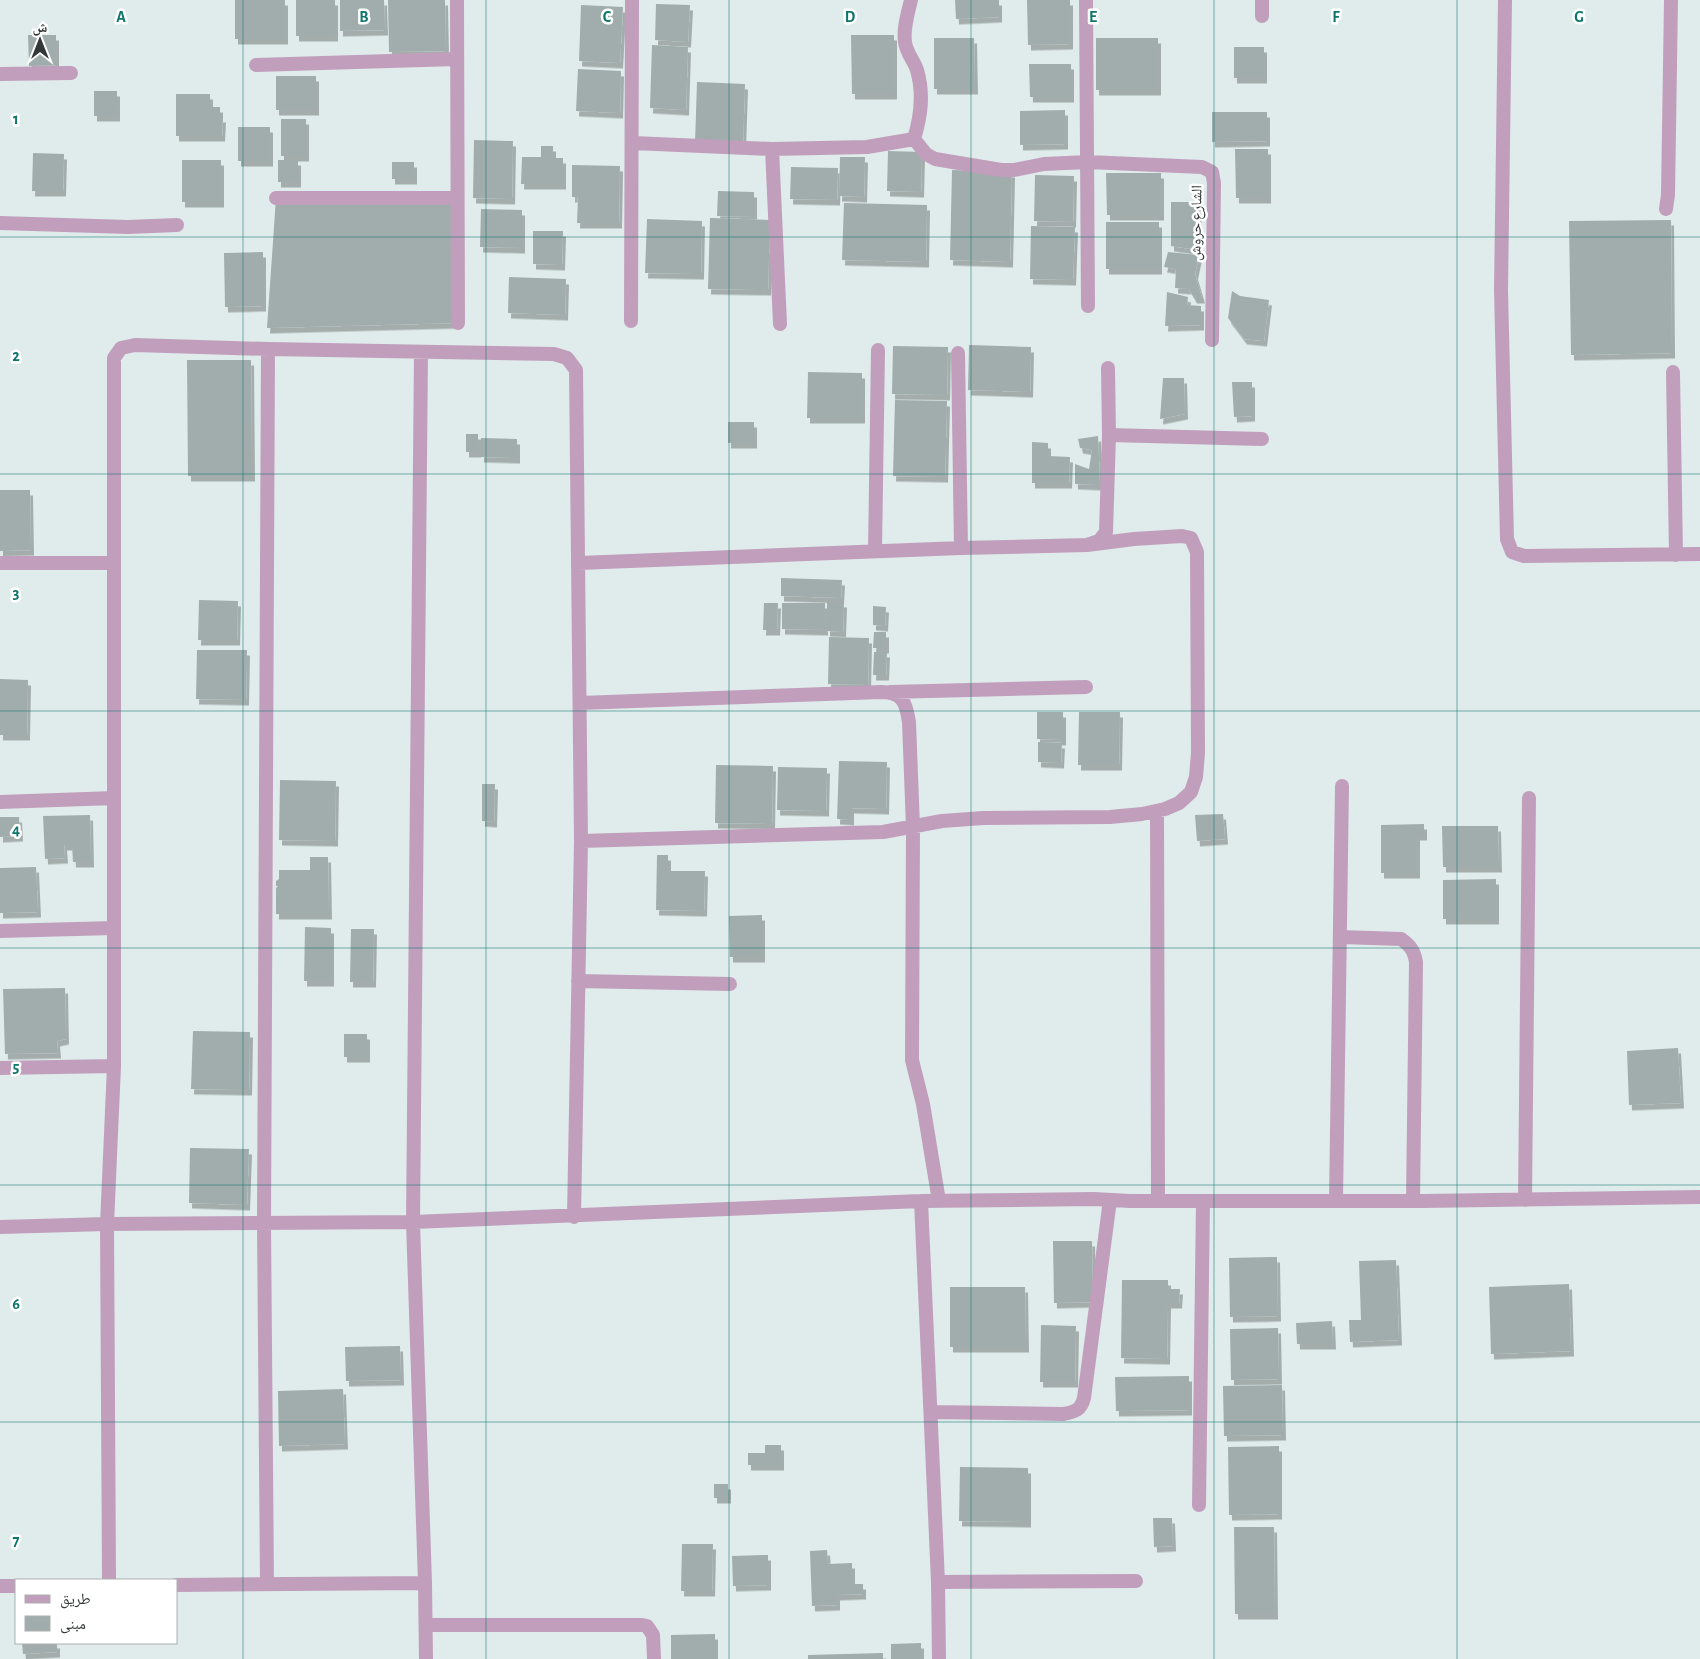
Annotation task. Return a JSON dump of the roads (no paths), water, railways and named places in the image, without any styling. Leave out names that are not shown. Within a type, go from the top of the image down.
[{"type":"street","points":[[457,0],[456,198],[458,322]]},
{"type":"street","points":[[631,321],[632,0]]},
{"type":"street","points":[[911,0],[905,27],[905,42],[916,70],[921,96],[920,119],[914,139]]},
{"type":"street","points":[[1086,0],[1088,306]]},
{"type":"street","points":[[1262,0],[1262,16]]},
{"type":"street","points":[[1505,0],[1501,290],[1507,539],[1512,552],[1524,556],[1700,554]]},
{"type":"street","points":[[1666,210],[1668,196],[1671,0]]},
{"type":"street","points":[[256,65],[457,59]]},
{"type":"street","points":[[0,74],[71,73]]},
{"type":"street","points":[[633,143],[772,149],[867,146],[914,139]]},
{"type":"street","points":[[914,139],[926,154],[935,159],[1001,170],[1014,170],[1044,164],[1088,162]]},
{"type":"street","points":[[772,149],[780,324]]},
{"type":"street","name":"الشارع حروش","points":[[1088,162],[1202,167],[1212,172],[1214,183],[1212,340]]},
{"type":"street","points":[[276,198],[456,198]]},
{"type":"street","points":[[0,222],[128,227],[177,225]]},
{"type":"street","points":[[109,1579],[107,1224],[114,1066],[114,358],[121,348],[135,345],[554,354],[567,358],[576,370],[581,841],[574,1217]]},
{"type":"street","points":[[266,1584],[264,1224],[268,349]]},
{"type":"street","points":[[875,551],[878,350]]},
{"type":"street","points":[[421,352],[413,1222],[426,1659]]},
{"type":"street","points":[[958,353],[961,548]]},
{"type":"street","points":[[1087,545],[1099,541],[1106,532],[1109,435],[1108,368]]},
{"type":"street","points":[[1673,372],[1676,555]]},
{"type":"street","points":[[1109,435],[1262,439]]},
{"type":"street","points":[[579,563],[875,551],[1087,545],[1134,539],[1182,536],[1191,538],[1197,552],[1198,753],[1196,778],[1191,792],[1179,803],[1157,811],[1110,817],[983,818],[942,822],[883,832],[581,841]]},
{"type":"street","points":[[0,563],[114,563]]},
{"type":"street","points":[[580,703],[1086,687]]},
{"type":"street","points":[[889,692],[901,698],[906,707],[909,722],[913,827],[912,1060],[924,1104],[940,1201]]},
{"type":"street","points":[[1336,1201],[1342,786]]},
{"type":"street","points":[[0,802],[114,798]]},
{"type":"street","points":[[1526,1200],[1529,798]]},
{"type":"street","points":[[1157,811],[1158,1201]]},
{"type":"street","points":[[0,931],[114,928]]},
{"type":"street","points":[[1340,937],[1401,939],[1414,952],[1416,962],[1413,1202]]},
{"type":"street","points":[[578,980],[730,984]]},
{"type":"street","points":[[0,1068],[114,1066]]},
{"type":"street","points":[[0,1227],[107,1224],[413,1222],[940,1201],[1413,1202],[1700,1197]]},
{"type":"street","points":[[931,1412],[1064,1414],[1075,1412],[1082,1407],[1110,1200]]},
{"type":"street","points":[[1199,1505],[1203,1201]]},
{"type":"street","points":[[922,1202],[938,1582],[939,1659]]},
{"type":"street","points":[[938,1582],[1136,1581]]},
{"type":"street","points":[[178,1585],[425,1583]]},
{"type":"street","points":[[0,1586],[15,1586]]},
{"type":"street","points":[[426,1625],[642,1625],[647,1626],[653,1635],[654,1659]]}]
